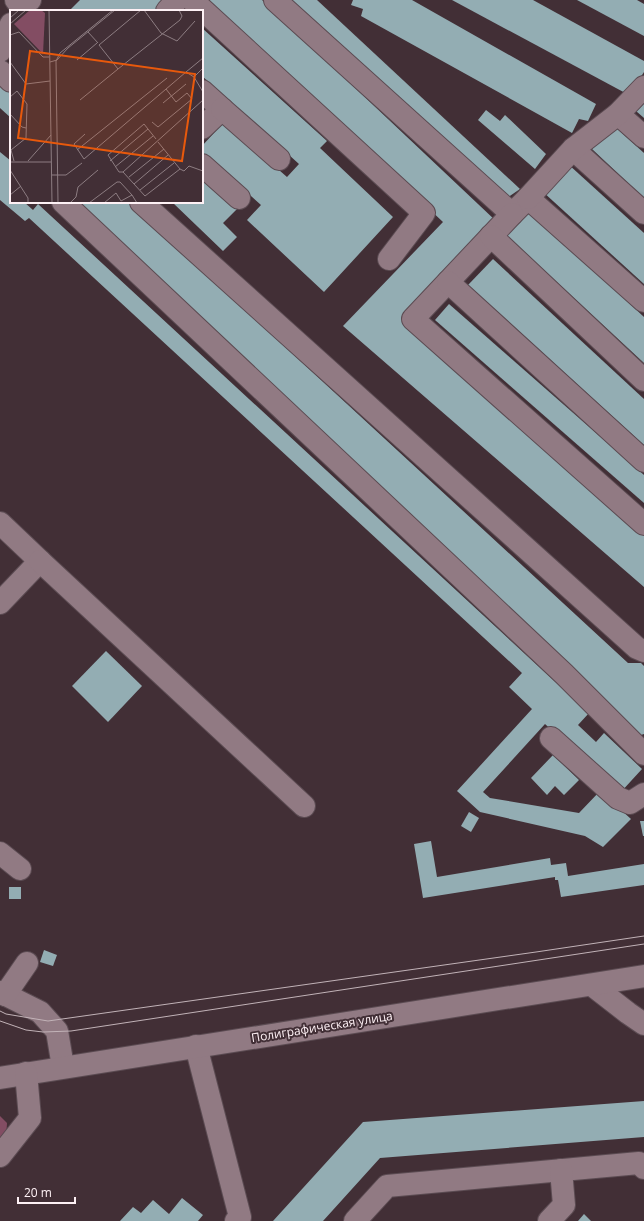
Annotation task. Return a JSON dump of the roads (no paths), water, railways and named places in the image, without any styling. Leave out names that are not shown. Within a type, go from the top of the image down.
[{"type":"street","points":[[168,10],[177,0]]},
{"type":"street","points":[[192,0],[203,10]]},
{"type":"street","points":[[275,0],[512,214]]},
{"type":"street","points":[[203,10],[424,213],[389,259]]},
{"type":"street","points":[[0,50],[10,26]]},
{"type":"street","points":[[0,71],[10,80]]},
{"type":"street","points":[[644,87],[618,114],[573,149],[413,319],[644,524]]},
{"type":"street","points":[[203,93],[279,159]]},
{"type":"street","points":[[203,127],[222,109]]},
{"type":"street","points":[[618,114],[644,137]]},
{"type":"street","points":[[573,149],[644,213]]},
{"type":"street","points":[[203,166],[239,198]]},
{"type":"street","points":[[528,198],[644,301]]},
{"type":"street","points":[[64,203],[564,674],[644,754]]},
{"type":"street","points":[[142,203],[638,648],[644,651]]},
{"type":"street","points":[[491,236],[644,380]]},
{"type":"street","points":[[448,282],[644,461]]},
{"type":"street","points":[[0,523],[304,806]]},
{"type":"street","points":[[0,603],[40,561]]},
{"type":"street","points":[[551,738],[618,798],[630,803],[644,794]]},
{"type":"street","points":[[0,853],[20,869]]},
{"type":"street","points":[[28,963],[2,993],[40,1012],[57,1031],[63,1067]]},
{"type":"street","name":"Полиграфическая улица","points":[[0,1078],[644,976]]},
{"type":"street","points":[[592,985],[644,1024]]},
{"type":"street","points":[[196,1046],[240,1217],[236,1221]]},
{"type":"street","points":[[0,1156],[30,1118],[26,1073]]},
{"type":"street","points":[[355,1221],[387,1186],[638,1163],[644,1168]]},
{"type":"street","points":[[549,1221],[564,1204],[560,1170]]},
{"type":"tram line","points":[[0,1011],[6,1014],[48,1021],[644,936]]},
{"type":"tram line","points":[[0,1021],[26,1030],[43,1032],[71,1031],[644,944]]}]
